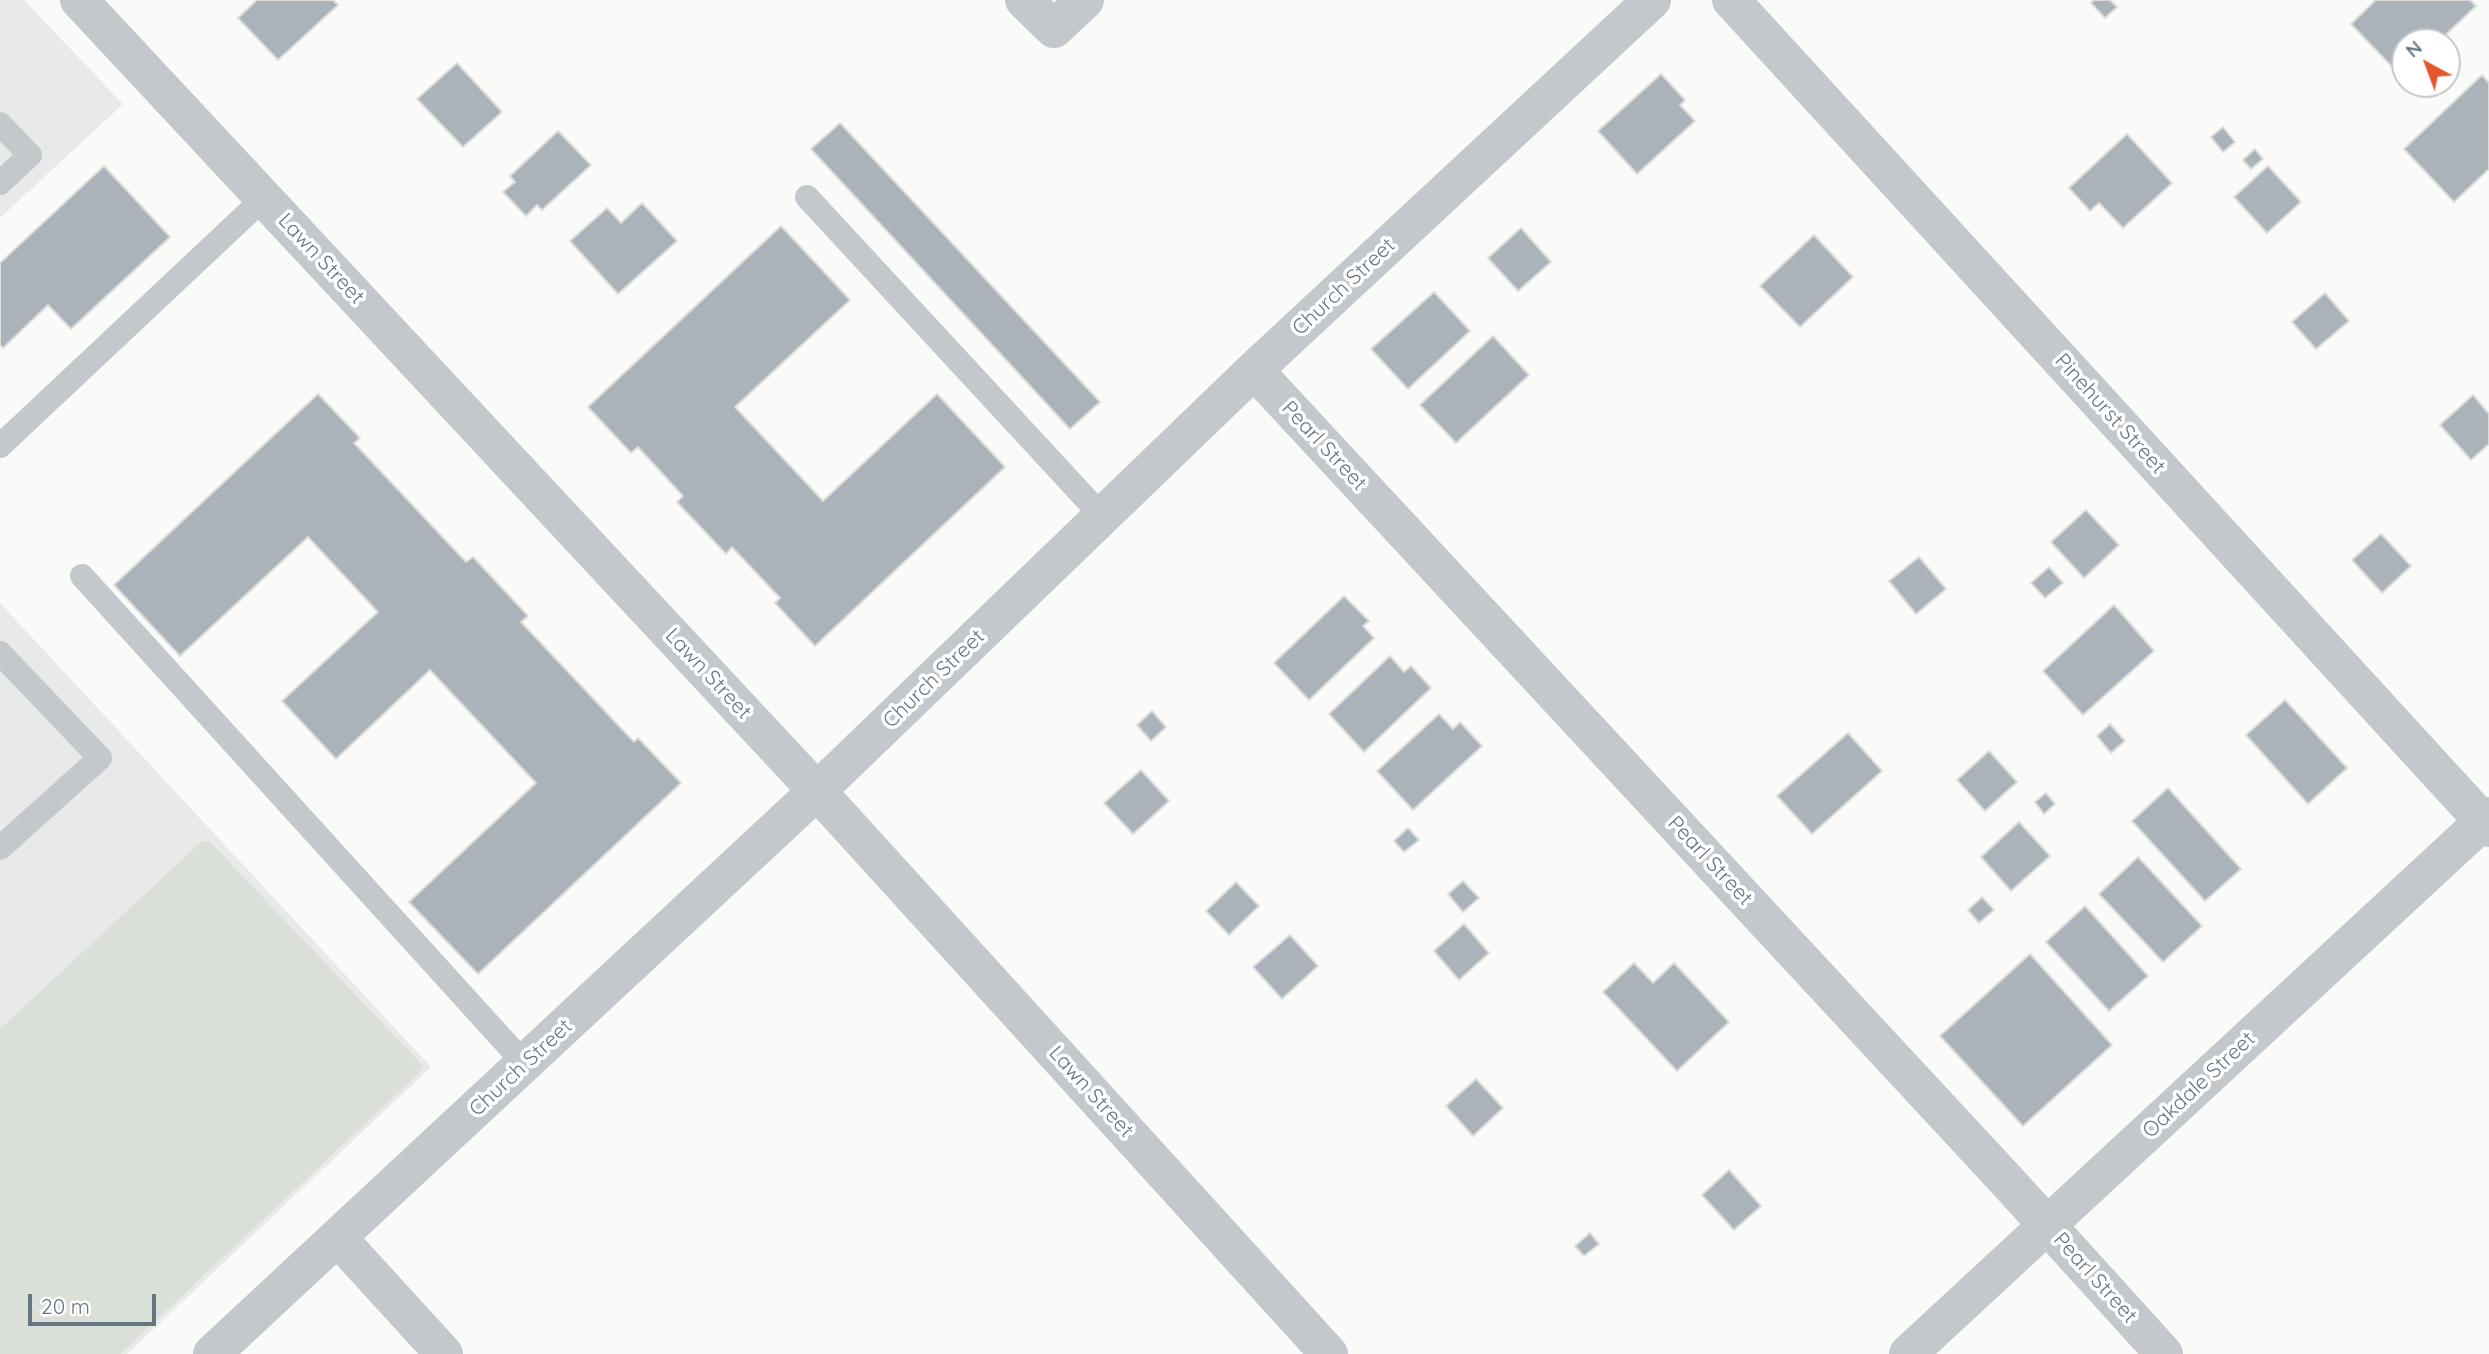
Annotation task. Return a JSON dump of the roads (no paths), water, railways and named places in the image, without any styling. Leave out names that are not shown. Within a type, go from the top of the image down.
[{"type":"street","name":"Lawn Street","points":[[79,0],[817,791],[1329,1354]]},
{"type":"street","points":[[1024,0],[1054,29],[1085,0]]},
{"type":"street","name":"Church Street","points":[[212,1354],[817,791],[1254,370],[1652,0]]},
{"type":"street","name":"Pinehurst Street","points":[[1731,0],[2487,822]]},
{"type":"street","name":"Pearl Street","points":[[1254,370],[2048,1225],[2164,1354]]},
{"type":"street","name":"Oakdale Street","points":[[1908,1354],[2487,822]]},
{"type":"street","points":[[338,1238],[444,1354]]},
{"type":"lane","points":[[0,124],[30,155],[0,183]]},
{"type":"lane","points":[[807,197],[1102,516]]},
{"type":"lane","points":[[0,446],[264,198]]},
{"type":"lane","points":[[82,576],[525,1064]]},
{"type":"lane","points":[[0,653],[100,758],[0,848]]}]
